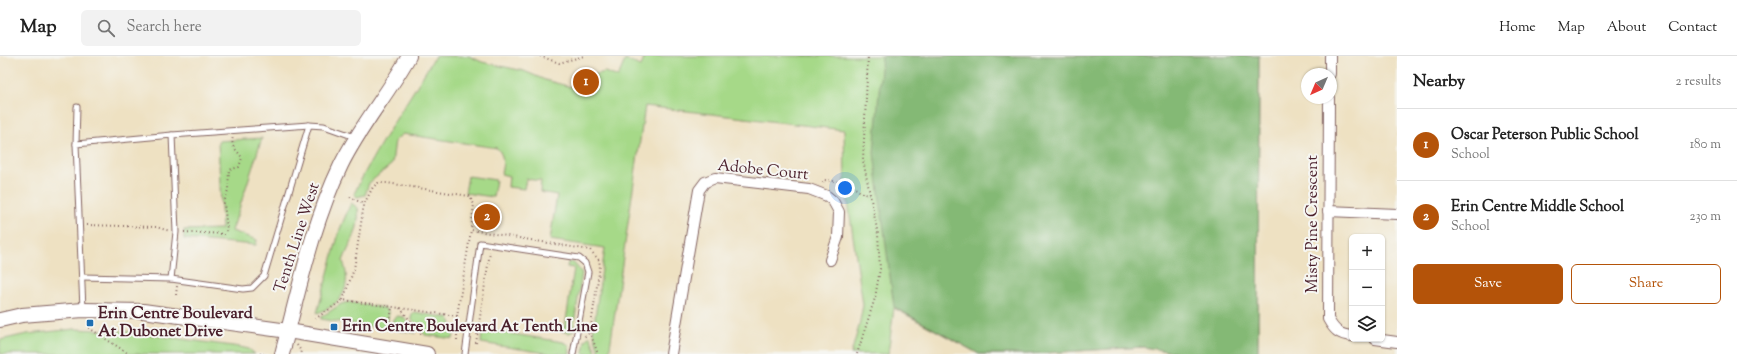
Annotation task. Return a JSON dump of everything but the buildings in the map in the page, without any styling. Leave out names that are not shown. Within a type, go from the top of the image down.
[{"type":"street","name":"Tenth Line West","points":[[282,354],[307,256],[322,211],[341,165],[356,137],[409,56]]},
{"type":"street","points":[[1330,56],[1330,68]]},
{"type":"street","name":"Misty Pine Crescent","points":[[1330,104],[1328,319],[1334,329],[1343,335],[1349,336]]},
{"type":"street","name":"Adobe Court","points":[[671,354],[699,190],[702,185],[710,179],[715,178],[818,192],[832,200],[839,212],[838,237],[830,260]]},
{"type":"street","points":[[1328,211],[1397,214]]},
{"type":"street","points":[[0,320],[22,315],[83,310],[143,311],[288,331],[427,354]]},
{"type":"street","points":[[1385,340],[1397,342]]},
{"type":"lane","points":[[77,107],[76,144],[83,310]]},
{"type":"lane","points":[[76,144],[172,135],[310,125],[324,126],[356,137]]},
{"type":"lane","points":[[82,277],[170,279],[243,289],[252,288],[258,284],[264,276],[310,125]]},
{"type":"lane","points":[[170,279],[176,232],[172,135]]},
{"type":"lane","points":[[465,354],[480,243],[561,254],[579,258],[585,263],[588,272],[574,354]]},
{"type":"path","points":[[540,56],[559,63],[584,56]]},
{"type":"path","points":[[857,354],[875,298],[880,269],[878,234],[863,160],[868,56]]},
{"type":"path","points":[[80,225],[156,227],[167,231],[176,232],[225,234],[227,229],[224,203],[228,190],[229,170],[238,167],[242,158],[234,149],[231,142],[234,130]]},
{"type":"path","points":[[818,192],[824,180],[842,182],[862,194],[870,195]]},
{"type":"path","points":[[315,319],[343,300],[354,269],[364,204],[373,187],[378,183],[387,183],[469,196],[474,204],[457,316],[457,340]]},
{"type":"path","points":[[350,197],[364,204]]},
{"type":"path","points":[[471,230],[590,250],[599,260],[600,266],[590,332],[598,354]]},
{"type":"path","points":[[476,343],[490,252],[495,253]]},
{"type":"path","points":[[343,300],[457,316]]},
{"type":"path","points":[[389,330],[392,307]]},
{"type":"path","points":[[400,308],[422,335]]},
{"type":"path","points":[[89,328],[129,354]]},
{"type":"path","points":[[583,338],[590,332]]},
{"type":"path","points":[[260,354],[264,353]]},
{"type":"green space","points":[[435,56],[469,56],[482,62],[524,71],[545,80],[571,87],[574,80],[605,72],[618,77],[625,60],[641,66],[645,56],[1259,56],[1258,354],[1183,354],[1144,347],[1027,354],[979,354],[894,308],[888,354],[851,354],[863,305],[845,181],[844,130],[645,106],[609,354],[600,354],[593,332],[605,248],[550,240],[557,195],[540,192],[541,181],[526,179],[524,189],[508,187],[509,176],[501,174],[503,163],[500,151],[497,148],[403,134],[395,140],[392,164],[369,183],[365,195],[357,197],[354,194],[383,141]]},
{"type":"green space","points":[[882,56],[1259,56],[1258,354],[1183,354],[1144,347],[1027,354],[979,354],[894,307],[874,153]]},
{"type":"green space","points":[[262,138],[232,231],[257,240],[256,245],[184,239],[184,230],[222,229],[218,141]]},
{"type":"green space","points":[[468,176],[496,180],[493,197],[465,193]]},
{"type":"green space","points":[[351,203],[358,208],[358,223],[343,261],[346,270],[346,286],[339,300],[333,305],[317,313],[340,229]]},
{"type":"green space","points":[[568,262],[574,263],[582,273],[573,331],[569,333],[557,330],[558,327],[565,327],[574,268],[567,267]]},
{"type":"green space","points":[[348,302],[385,308],[389,313],[387,327],[385,329],[321,319],[321,317],[341,304]]},
{"type":"green space","points":[[415,312],[449,318],[455,329],[453,339],[425,335],[411,319],[412,314]]},
{"type":"green space","points":[[397,316],[404,317],[416,333],[394,330],[392,327],[393,319]]},
{"type":"green space","points":[[75,329],[123,331],[240,347],[249,349],[255,354],[0,354],[0,340],[27,334]]},
{"type":"green space","points":[[482,329],[563,342],[569,345],[570,354],[552,354],[481,343]]},
{"type":"green space","points":[[590,336],[597,354],[583,354],[585,340]]},
{"type":"place","name":"Oscar Peterson Public School","points":[[586,82]]},
{"type":"place","name":"Erin Centre Middle School","points":[[487,217]]},
{"type":"place","name":"Erin Centre Boulevard At Dubonet Drive","points":[[90,323]]},
{"type":"place","name":"Erin Centre Boulevard At Tenth Line","points":[[334,327]]}]
